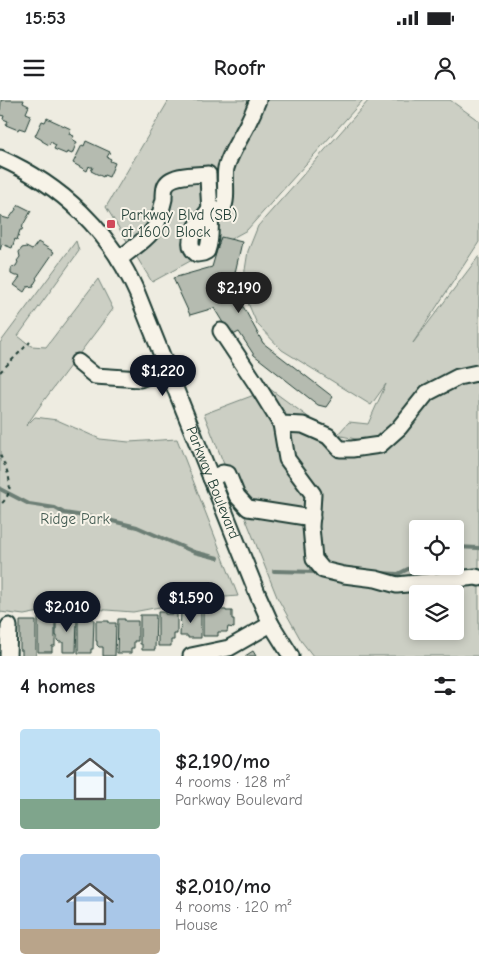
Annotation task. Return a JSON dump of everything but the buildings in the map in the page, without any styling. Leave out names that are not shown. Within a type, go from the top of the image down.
[{"type":"street","points":[[119,259],[138,245],[156,227],[164,200],[164,188],[170,181],[184,175],[208,174],[209,210],[216,211],[224,206],[226,168],[258,100]]},
{"type":"street","name":"Parkway Boulevard","points":[[0,158],[34,176],[68,200],[102,234],[129,276],[168,368],[258,595],[271,624],[291,656]]},
{"type":"street","points":[[221,331],[282,424],[287,459],[313,494],[311,527],[314,559],[323,570],[344,575],[376,578],[397,585],[479,578]]},
{"type":"street","points":[[78,362],[95,376],[140,379],[168,368]]},
{"type":"street","points":[[282,424],[303,425],[328,436],[340,449],[380,445],[399,428],[428,393],[458,377],[479,374]]},
{"type":"street","points":[[211,478],[222,473],[228,474],[237,496],[248,508],[312,518]]},
{"type":"street","points":[[191,656],[229,648],[271,624]]},
{"type":"street","points":[[8,656],[9,626]]},
{"type":"path","points":[[0,372],[30,342]]},
{"type":"path","points":[[0,455],[7,470],[10,485],[4,502],[0,505]]},
{"type":"green space","points":[[169,100],[363,100],[247,230],[152,282],[106,207]]},
{"type":"green space","points":[[369,100],[450,100],[479,121],[479,242],[413,343],[479,256],[479,656],[313,656],[302,642],[277,597],[204,414],[270,389],[352,449],[360,440],[337,435],[349,422],[368,424],[386,384],[371,405],[282,350],[257,324],[242,289],[248,251],[258,226]]},
{"type":"green space","name":"Ridge Park","points":[[76,241],[79,251],[18,336],[31,346],[46,347],[98,279],[113,309],[26,426],[35,417],[57,420],[100,439],[129,442],[177,439],[238,596],[202,599],[133,612],[66,607],[24,615],[0,612],[0,343]]},
{"type":"waterway","points":[[0,489],[29,504],[55,508],[64,513],[104,519],[137,527],[194,552],[218,558]]},
{"type":"waterway","points":[[464,547],[479,548]]},
{"type":"waterway","points":[[380,573],[398,574],[409,568]]},
{"type":"waterway","points":[[274,571],[318,572]]},
{"type":"place","name":"Parkway Blvd (SB) at 1600 Block","points":[[111,224]]}]
